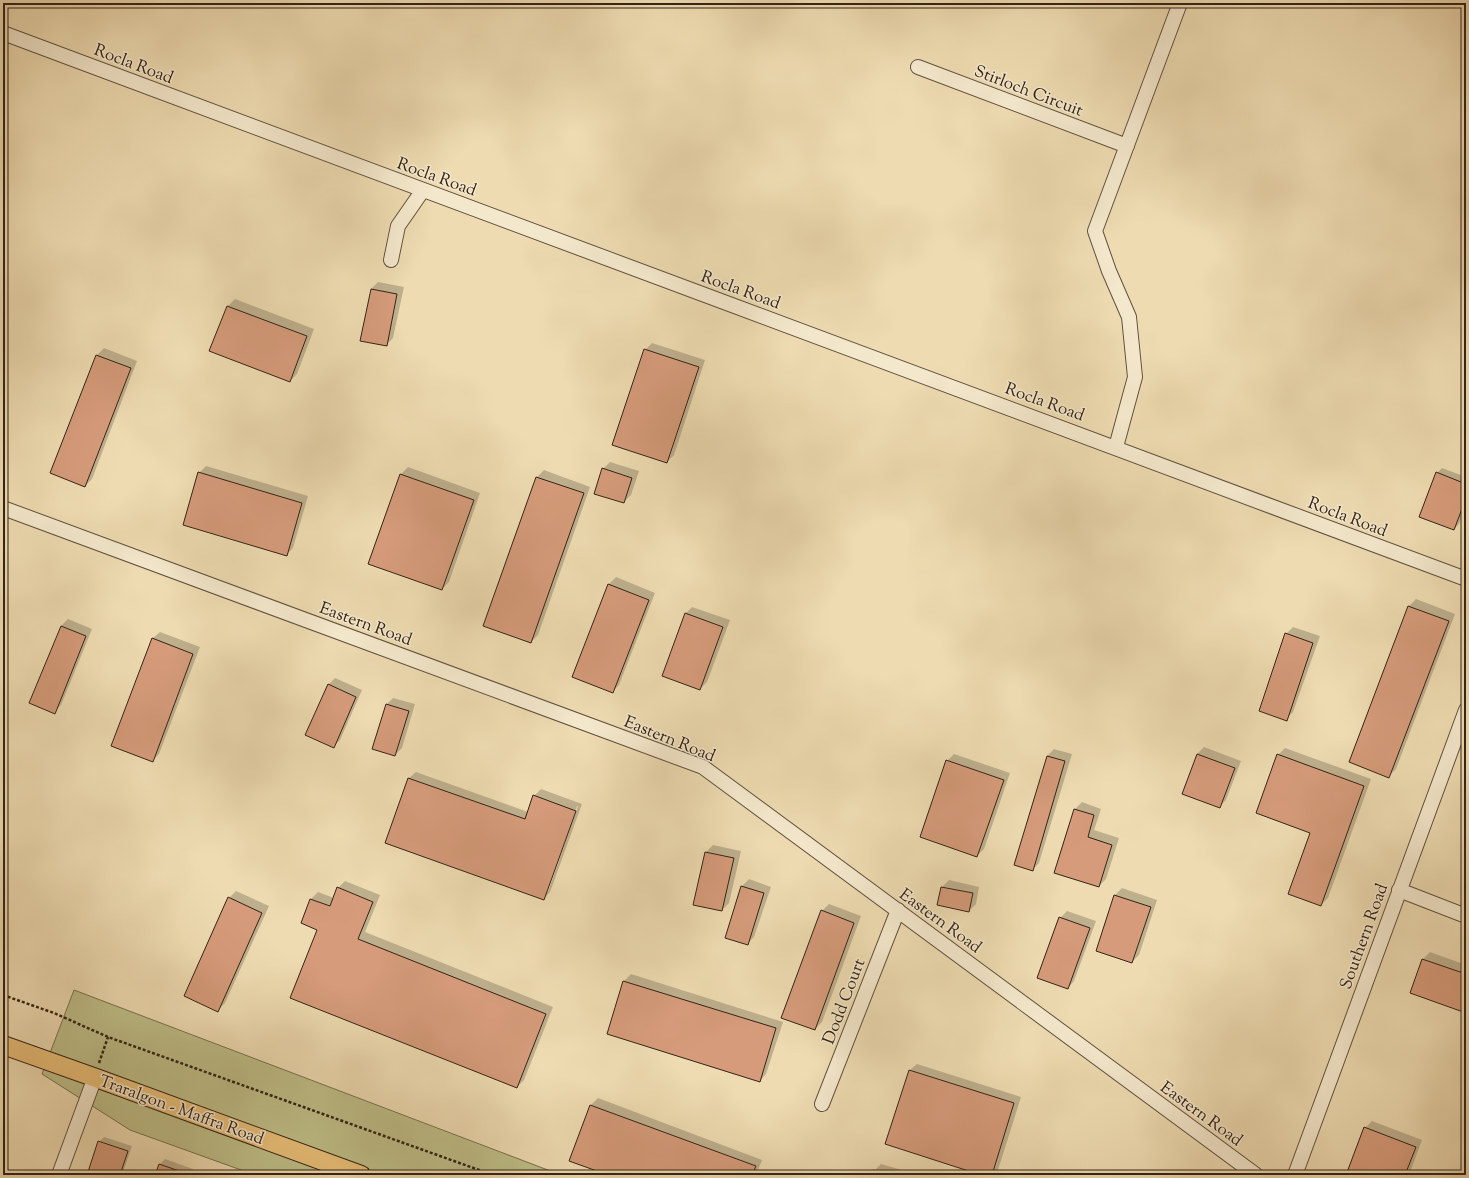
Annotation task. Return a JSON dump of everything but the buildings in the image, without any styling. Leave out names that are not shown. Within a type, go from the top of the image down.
[{"type":"main road","name":"Traralgon - Maffra Road","points":[[3,1045],[95,1077],[361,1175]]},
{"type":"street","points":[[1116,447],[1135,377],[1129,317],[1109,271],[1095,231],[1180,3]]},
{"type":"street","name":"Rocla Road","points":[[3,33],[1116,447],[1466,579]]},
{"type":"street","name":"Stirloch Circuit","points":[[918,67],[1127,146]]},
{"type":"street","points":[[391,260],[398,226],[424,190]]},
{"type":"street","name":"Eastern Road","points":[[3,508],[703,767],[1256,1175]]},
{"type":"street","name":"Southern Road","points":[[1295,1175],[1466,710]]},
{"type":"street","points":[[1399,890],[1466,916]]},
{"type":"street","name":"Dodd Court","points":[[822,1104],[898,910]]},
{"type":"street","points":[[59,1175],[95,1077]]},
{"type":"path","points":[[3,995],[54,1013],[108,1037],[493,1175]]},
{"type":"path","points":[[95,1077],[108,1037]]},
{"type":"green space","points":[[74,990],[561,1175],[255,1175],[130,1130],[42,1074]]}]
